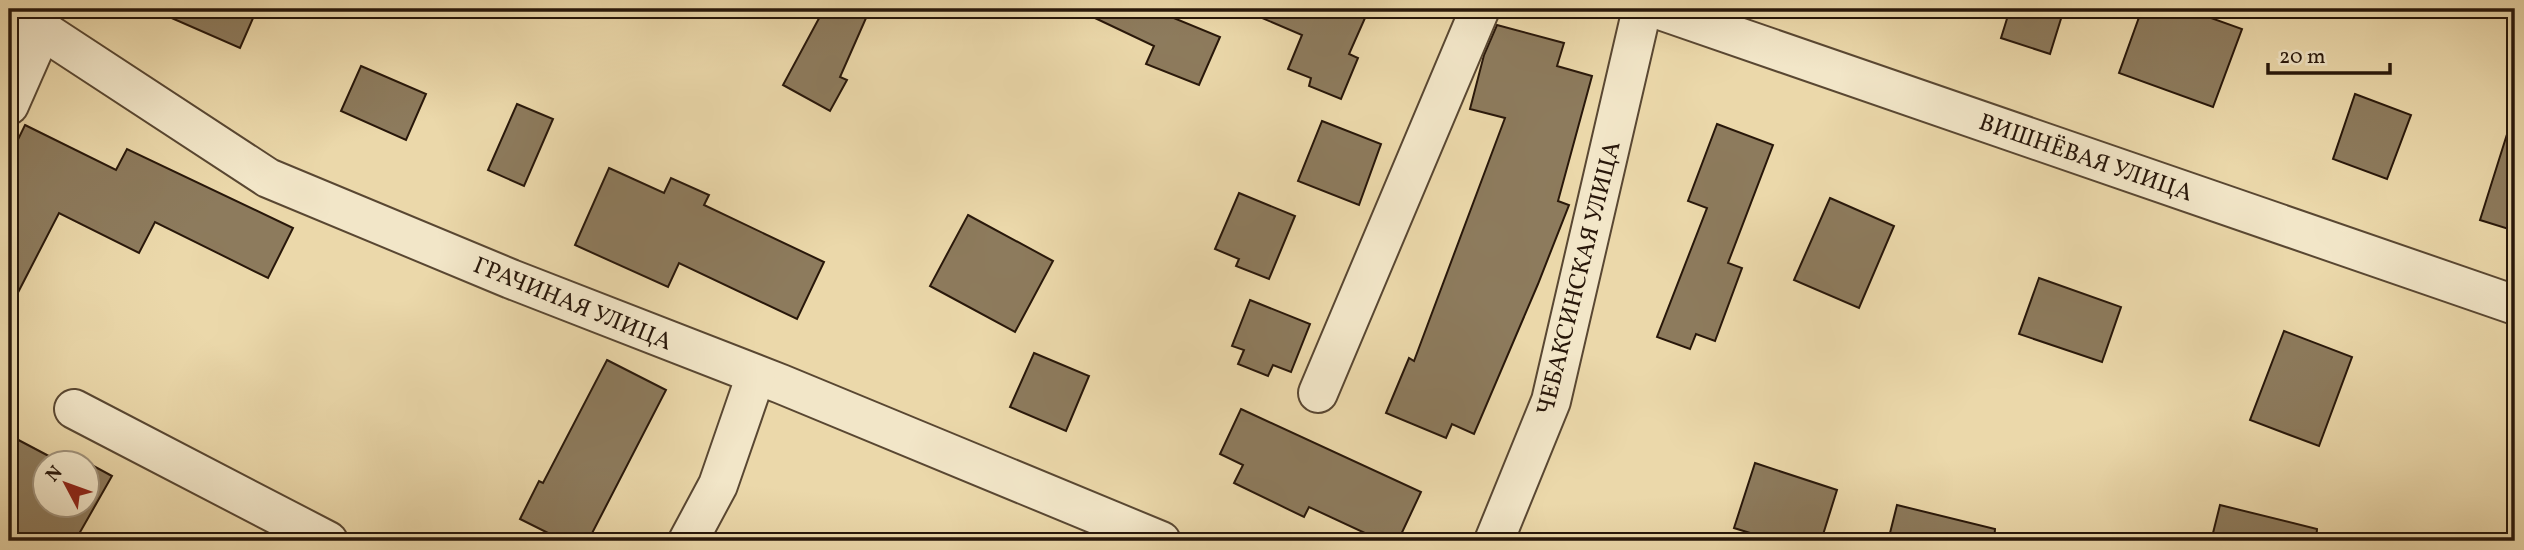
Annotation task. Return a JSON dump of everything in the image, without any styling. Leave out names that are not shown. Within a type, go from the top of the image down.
[{"type":"street","points":[[1318,393],[1480,9]]},
{"type":"street","name":"ЧЕБАКСИНСКАЯ УЛИЦА","points":[[1494,541],[1551,401],[1643,9]]},
{"type":"street","name":"ВИШНЁВАЯ УЛИЦА","points":[[1657,9],[2515,305]]},
{"type":"street","points":[[9,105],[29,20]]},
{"type":"street","name":"ГРАЧИНАЯ УЛИЦА","points":[[29,20],[268,178],[1161,541]]},
{"type":"street","points":[[688,541],[718,485],[756,375]]},
{"type":"street","points":[[74,409],[328,541]]},
{"type":"building","points":[[151,9],[257,9],[240,48]]},
{"type":"building","points":[[824,9],[870,9],[840,77],[847,80],[830,111],[783,85]]},
{"type":"building","points":[[1076,9],[1152,9],[1220,37],[1199,85],[1146,64],[1154,46]]},
{"type":"building","points":[[1241,9],[1369,9],[1349,54],[1358,58],[1341,99],[1309,86],[1311,78],[1288,69],[1302,35]]},
{"type":"building","points":[[2010,9],[2064,9],[2050,54],[2001,38]]},
{"type":"building","points":[[2142,9],[2186,9],[2242,29],[2213,107],[2119,73]]},
{"type":"building","points":[[1497,25],[1564,43],[1557,66],[1592,76],[1558,201],[1569,205],[1538,284],[1474,434],[1452,424],[1446,438],[1386,413],[1409,358],[1414,361],[1505,118],[1470,109],[1484,55]]},
{"type":"building","points":[[361,66],[426,94],[406,140],[341,111]]},
{"type":"building","points":[[2355,94],[2411,115],[2387,179],[2333,159]]},
{"type":"building","points":[[517,104],[553,119],[524,186],[488,170]]},
{"type":"building","points":[[1322,121],[1381,144],[1359,205],[1298,181]]},
{"type":"building","points":[[1717,124],[1773,145],[1728,263],[1742,268],[1715,341],[1696,334],[1690,349],[1657,337],[1707,208],[1688,201]]},
{"type":"building","points":[[25,125],[116,170],[127,149],[293,228],[268,278],[155,222],[139,253],[59,213],[9,310],[9,158]]},
{"type":"building","points":[[2508,131],[2515,132],[2515,231],[2480,220]]},
{"type":"building","points":[[609,168],[664,193],[671,178],[709,195],[704,205],[824,262],[797,319],[679,263],[668,287],[575,245]]},
{"type":"building","points":[[1239,193],[1295,216],[1269,279],[1236,266],[1239,259],[1215,249]]},
{"type":"building","points":[[1830,198],[1894,226],[1859,308],[1794,280]]},
{"type":"building","points":[[968,215],[1053,261],[1015,332],[930,286]]},
{"type":"building","points":[[2039,278],[2121,307],[2102,362],[2019,334]]},
{"type":"building","points":[[1250,300],[1310,324],[1291,372],[1273,365],[1268,376],[1238,364],[1244,350],[1232,346]]},
{"type":"building","points":[[2284,331],[2352,357],[2319,446],[2250,420]]},
{"type":"building","points":[[1034,353],[1089,376],[1066,431],[1010,407]]},
{"type":"building","points":[[607,360],[666,390],[588,541],[564,541],[520,519],[539,481],[543,483]]},
{"type":"building","points":[[1241,409],[1421,492],[1398,541],[1382,541],[1309,507],[1304,517],[1234,483],[1243,465],[1220,454]]},
{"type":"building","points":[[9,435],[34,448],[32,518],[88,518],[75,541],[9,541]]},
{"type":"building","points":[[1755,463],[1837,490],[1821,541],[1776,541],[1734,528]]},
{"type":"building","points":[[102,471],[112,476],[102,494]]},
{"type":"building","points":[[1897,505],[1995,529],[1994,541],[1888,541]]},
{"type":"building","points":[[2220,505],[2317,529],[2316,541],[2211,541]]}]
